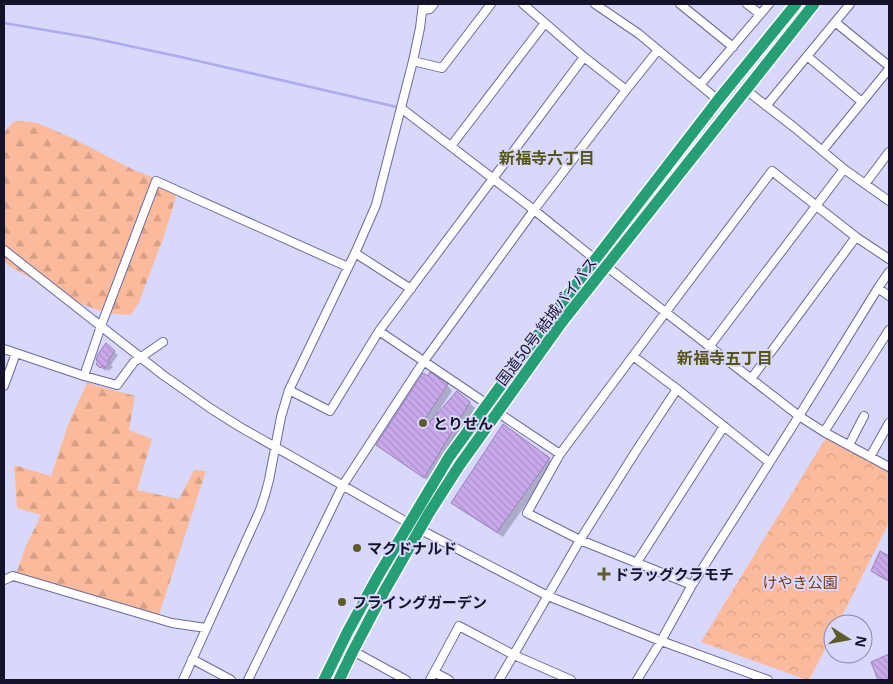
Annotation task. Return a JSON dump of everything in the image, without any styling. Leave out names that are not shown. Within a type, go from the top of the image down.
[{"type":"highway","name":"国道50号 結城バイパス","points":[[340,680],[449,457],[544,326],[718,100],[796,4]]},
{"type":"highway","name":"国道50号 結城バイパス","points":[[324,680],[348,631],[414,526],[562,322],[814,4]]},
{"type":"street","points":[[183,680],[266,495],[281,417],[289,390],[376,205],[413,61],[422,6],[430,9],[434,4]]},
{"type":"street","points":[[413,61],[442,68],[492,4]]},
{"type":"street","points":[[523,4],[584,57],[626,90]]},
{"type":"street","points":[[597,4],[639,34],[718,100]]},
{"type":"street","points":[[680,4],[733,47]]},
{"type":"street","points":[[747,4],[760,14]]},
{"type":"street","points":[[700,85],[769,4]]},
{"type":"street","points":[[766,106],[850,4]]},
{"type":"street","points":[[822,151],[889,68],[835,22]]},
{"type":"street","points":[[451,146],[545,23]]},
{"type":"street","points":[[248,680],[343,485],[424,361],[534,210],[658,50]]},
{"type":"street","points":[[807,56],[862,102]]},
{"type":"street","points":[[289,390],[330,411],[379,332],[584,57]]},
{"type":"street","points":[[746,90],[844,168],[889,200]]},
{"type":"street","points":[[401,108],[596,260]]},
{"type":"street","points":[[865,184],[889,154]]},
{"type":"street","points":[[709,347],[844,168]]},
{"type":"street","points":[[692,585],[580,540],[526,512],[560,454],[664,313],[772,172],[856,237],[889,259]]},
{"type":"street","points":[[84,376],[156,181],[348,266]]},
{"type":"street","points":[[751,379],[856,237]]},
{"type":"street","points":[[4,250],[142,358],[210,408],[414,526],[548,596],[661,641],[768,680]]},
{"type":"street","points":[[355,253],[411,289]]},
{"type":"street","points":[[606,266],[664,313],[799,416],[889,468]]},
{"type":"street","points":[[637,680],[692,585],[889,272]]},
{"type":"street","points":[[878,288],[889,296]]},
{"type":"street","points":[[824,432],[889,330]]},
{"type":"street","points":[[379,332],[487,404]]},
{"type":"street","points":[[4,349],[117,385],[134,362],[163,342]]},
{"type":"street","points":[[4,386],[16,353]]},
{"type":"street","points":[[633,356],[769,462]]},
{"type":"street","points":[[499,680],[580,540],[677,389]]},
{"type":"street","points":[[497,412],[560,454]]},
{"type":"street","points":[[848,445],[864,416]]},
{"type":"street","points":[[870,457],[889,423]]},
{"type":"street","points":[[637,562],[724,426]]},
{"type":"street","points":[[4,580],[13,576],[172,623],[206,628]]},
{"type":"street","points":[[430,680],[459,626],[514,655],[570,680]]},
{"type":"street","points":[[353,651],[406,680]]},
{"type":"street","points":[[192,659],[230,680]]},
{"type":"street","points":[[434,672],[449,680]]},
{"type":"green space","points":[[16,121],[37,123],[72,138],[134,170],[164,182],[175,193],[176,197],[163,239],[139,302],[132,314],[103,311],[70,299],[11,267],[4,261],[4,133]]},
{"type":"green space","points":[[87,383],[135,396],[129,430],[152,439],[137,490],[179,499],[194,470],[206,471],[159,615],[16,574],[26,546],[41,515],[17,508],[14,465],[51,476],[69,422]]},
{"type":"green space","name":"けやき公園","points":[[827,436],[889,470],[889,523],[843,614],[823,614],[823,653],[809,680],[701,642]]},
{"type":"building","points":[[106,343],[115,351],[105,368],[102,366],[100,368],[96,364],[98,361],[96,360]]},
{"type":"building","name":"とりせん","points":[[430,372],[448,384],[425,419],[430,422],[457,391],[470,402],[424,478],[376,445],[423,373],[428,376]]},
{"type":"building","points":[[503,424],[550,458],[497,532],[451,503]]},
{"type":"building","points":[[880,551],[889,556],[889,581],[871,571]]},
{"type":"building","points":[[889,654],[889,680],[878,680],[872,664],[873,661]]},
{"type":"waterway","points":[[4,23],[92,38],[181,57],[397,107]]},
{"type":"place","name":"とりせん","points":[[423,423]]},
{"type":"place","name":"マクドナルド","points":[[357,548]]},
{"type":"place","name":"ドラッグクラモチ","points":[[604,574]]},
{"type":"place","name":"フライングガーデン","points":[[342,602]]},
{"type":"district","name":"新福寺六丁目","points":[[547,158]]},
{"type":"district","name":"新福寺五丁目","points":[[725,358]]}]
